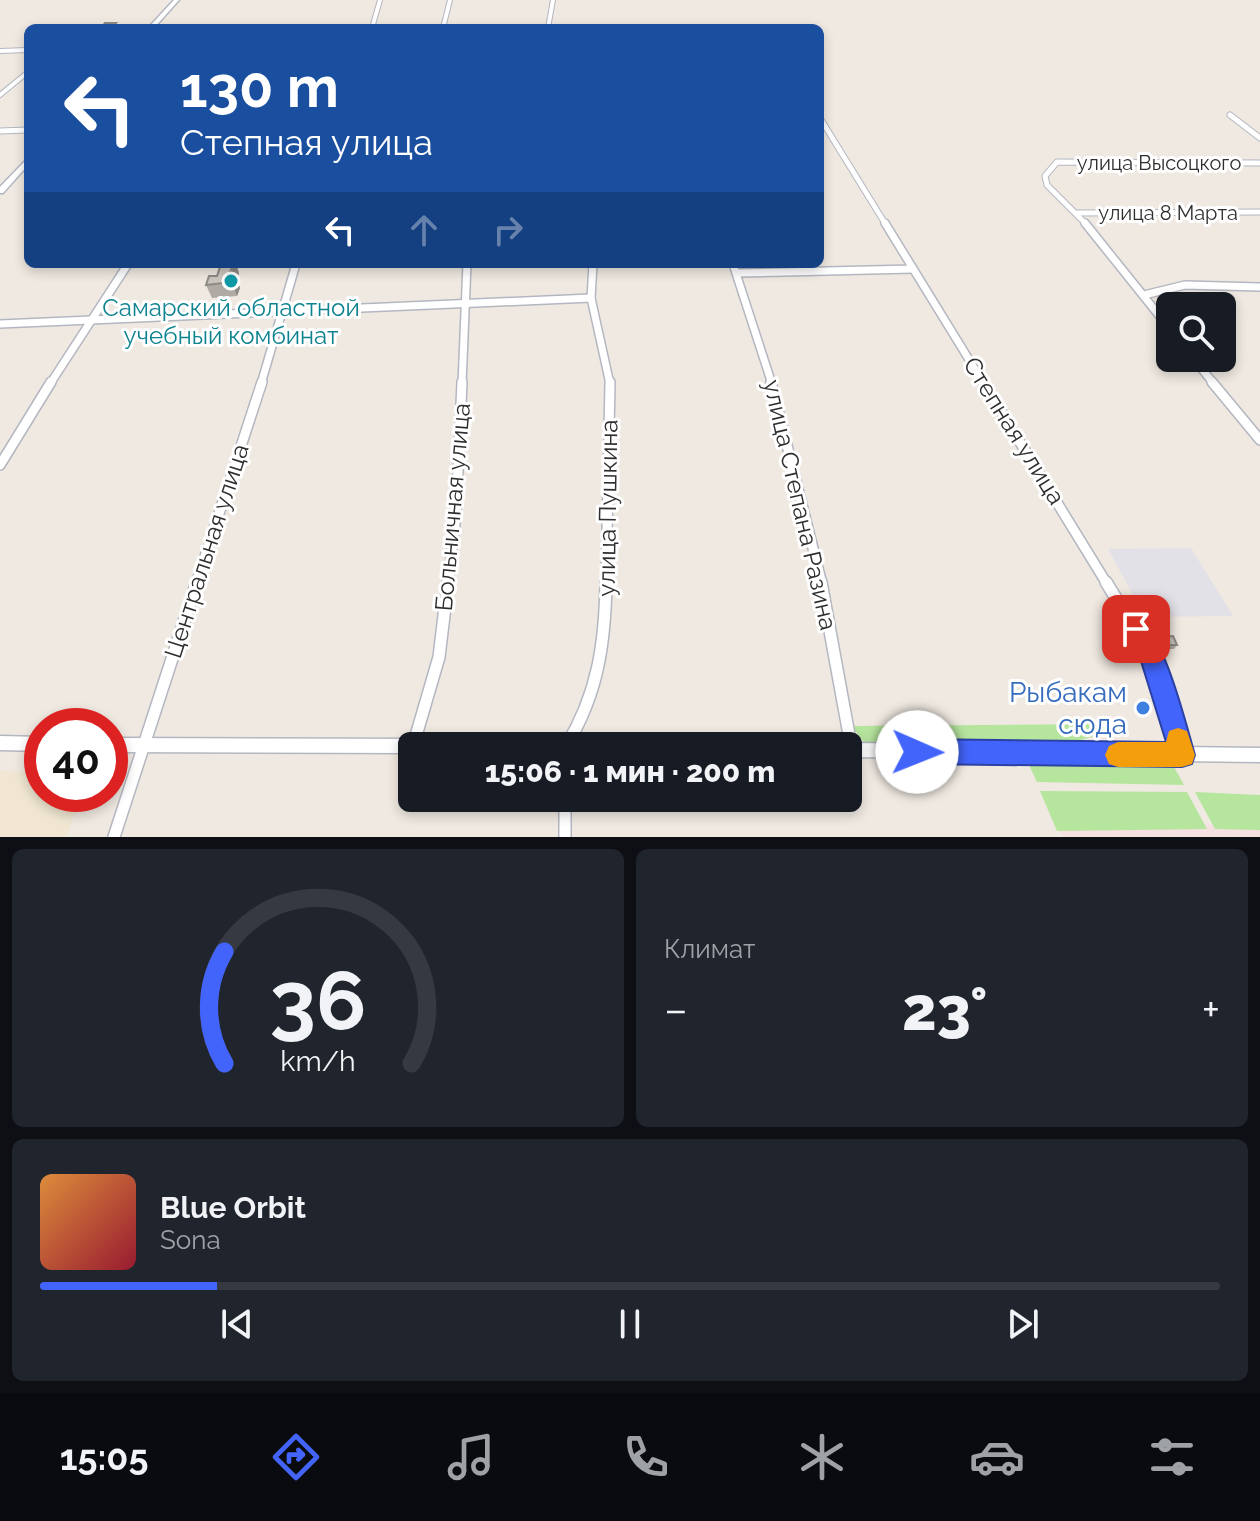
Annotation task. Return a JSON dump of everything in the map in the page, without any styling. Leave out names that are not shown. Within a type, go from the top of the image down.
[{"type":"street","points":[[155,24],[177,0]]},
{"type":"street","points":[[373,24],[380,0]]},
{"type":"street","points":[[444,24],[450,0]]},
{"type":"street","points":[[549,24],[553,0]]},
{"type":"street","points":[[0,51],[24,50]]},
{"type":"street","points":[[0,95],[24,75]]},
{"type":"street","points":[[1230,115],[1260,138]]},
{"type":"street","name":"Степная улица","points":[[824,124],[1151,655],[1182,755]]},
{"type":"street","points":[[0,131],[24,130]]},
{"type":"street","name":"улица Высоцкого","points":[[1077,213],[1047,185],[1045,176],[1057,162],[1260,163]]},
{"type":"street","points":[[0,191],[24,165]]},
{"type":"street","name":"улица 8 Марта","points":[[1077,213],[1260,212]]},
{"type":"street","points":[[1077,213],[1156,311]]},
{"type":"street","points":[[0,465],[125,268]]},
{"type":"street","name":"Центральная улица","points":[[114,837],[274,345],[279,313],[295,268]]},
{"type":"street","name":"Больничная улица","points":[[417,732],[439,657],[456,515],[467,268]]},
{"type":"street","name":"улица Пушкина","points":[[574,732],[586,713],[605,632],[610,372],[591,298],[593,268]]},
{"type":"street","points":[[735,269],[913,269]]},
{"type":"street","name":"улица Степана Разина","points":[[735,269],[766,358],[797,494],[820,574],[847,732]]},
{"type":"street","points":[[1144,295],[1155,288],[1260,287]]},
{"type":"street","points":[[0,324],[591,298]]},
{"type":"street","points":[[1204,372],[1260,440]]},
{"type":"street","points":[[0,743],[24,744]]},
{"type":"street","points":[[128,746],[398,746]]},
{"type":"street","points":[[862,750],[1260,755]]},
{"type":"street","points":[[565,812],[565,837]]},
{"type":"shaded area","points":[[1191,548],[1233,616],[1145,617],[1108,549]]},
{"type":"shaded area","points":[[0,771],[24,772],[24,812],[75,812],[66,837],[0,837]]},
{"type":"shaded area","points":[[1055,818],[1260,827],[1260,837],[1063,837]]},
{"type":"green space","points":[[1121,724],[1127,737],[1101,735],[1058,747],[873,745],[863,741],[862,732],[856,732],[851,726]]},
{"type":"green space","points":[[1029,765],[1173,765],[1184,785],[1037,782]]},
{"type":"green space","points":[[1040,791],[1187,792],[1207,829],[1057,831]]},
{"type":"green space","points":[[1195,792],[1260,795],[1260,830],[1215,829]]},
{"type":"building","points":[[220,268],[232,268],[229,275],[235,275],[232,282],[206,285],[209,276],[217,276]]},
{"type":"building","points":[[1173,636],[1177,645],[1166,645],[1161,637]]},
{"type":"slow traffic","points":[[1118,755],[1182,755],[1178,740]]},
{"type":"place","name":"Самарский областной учебный комбинат","points":[[231,281]]},
{"type":"place","name":"Рыбакам сюда","points":[[1143,708]]},
{"type":"route","points":[[917,752],[1182,755],[1151,655],[1136,629]]}]
